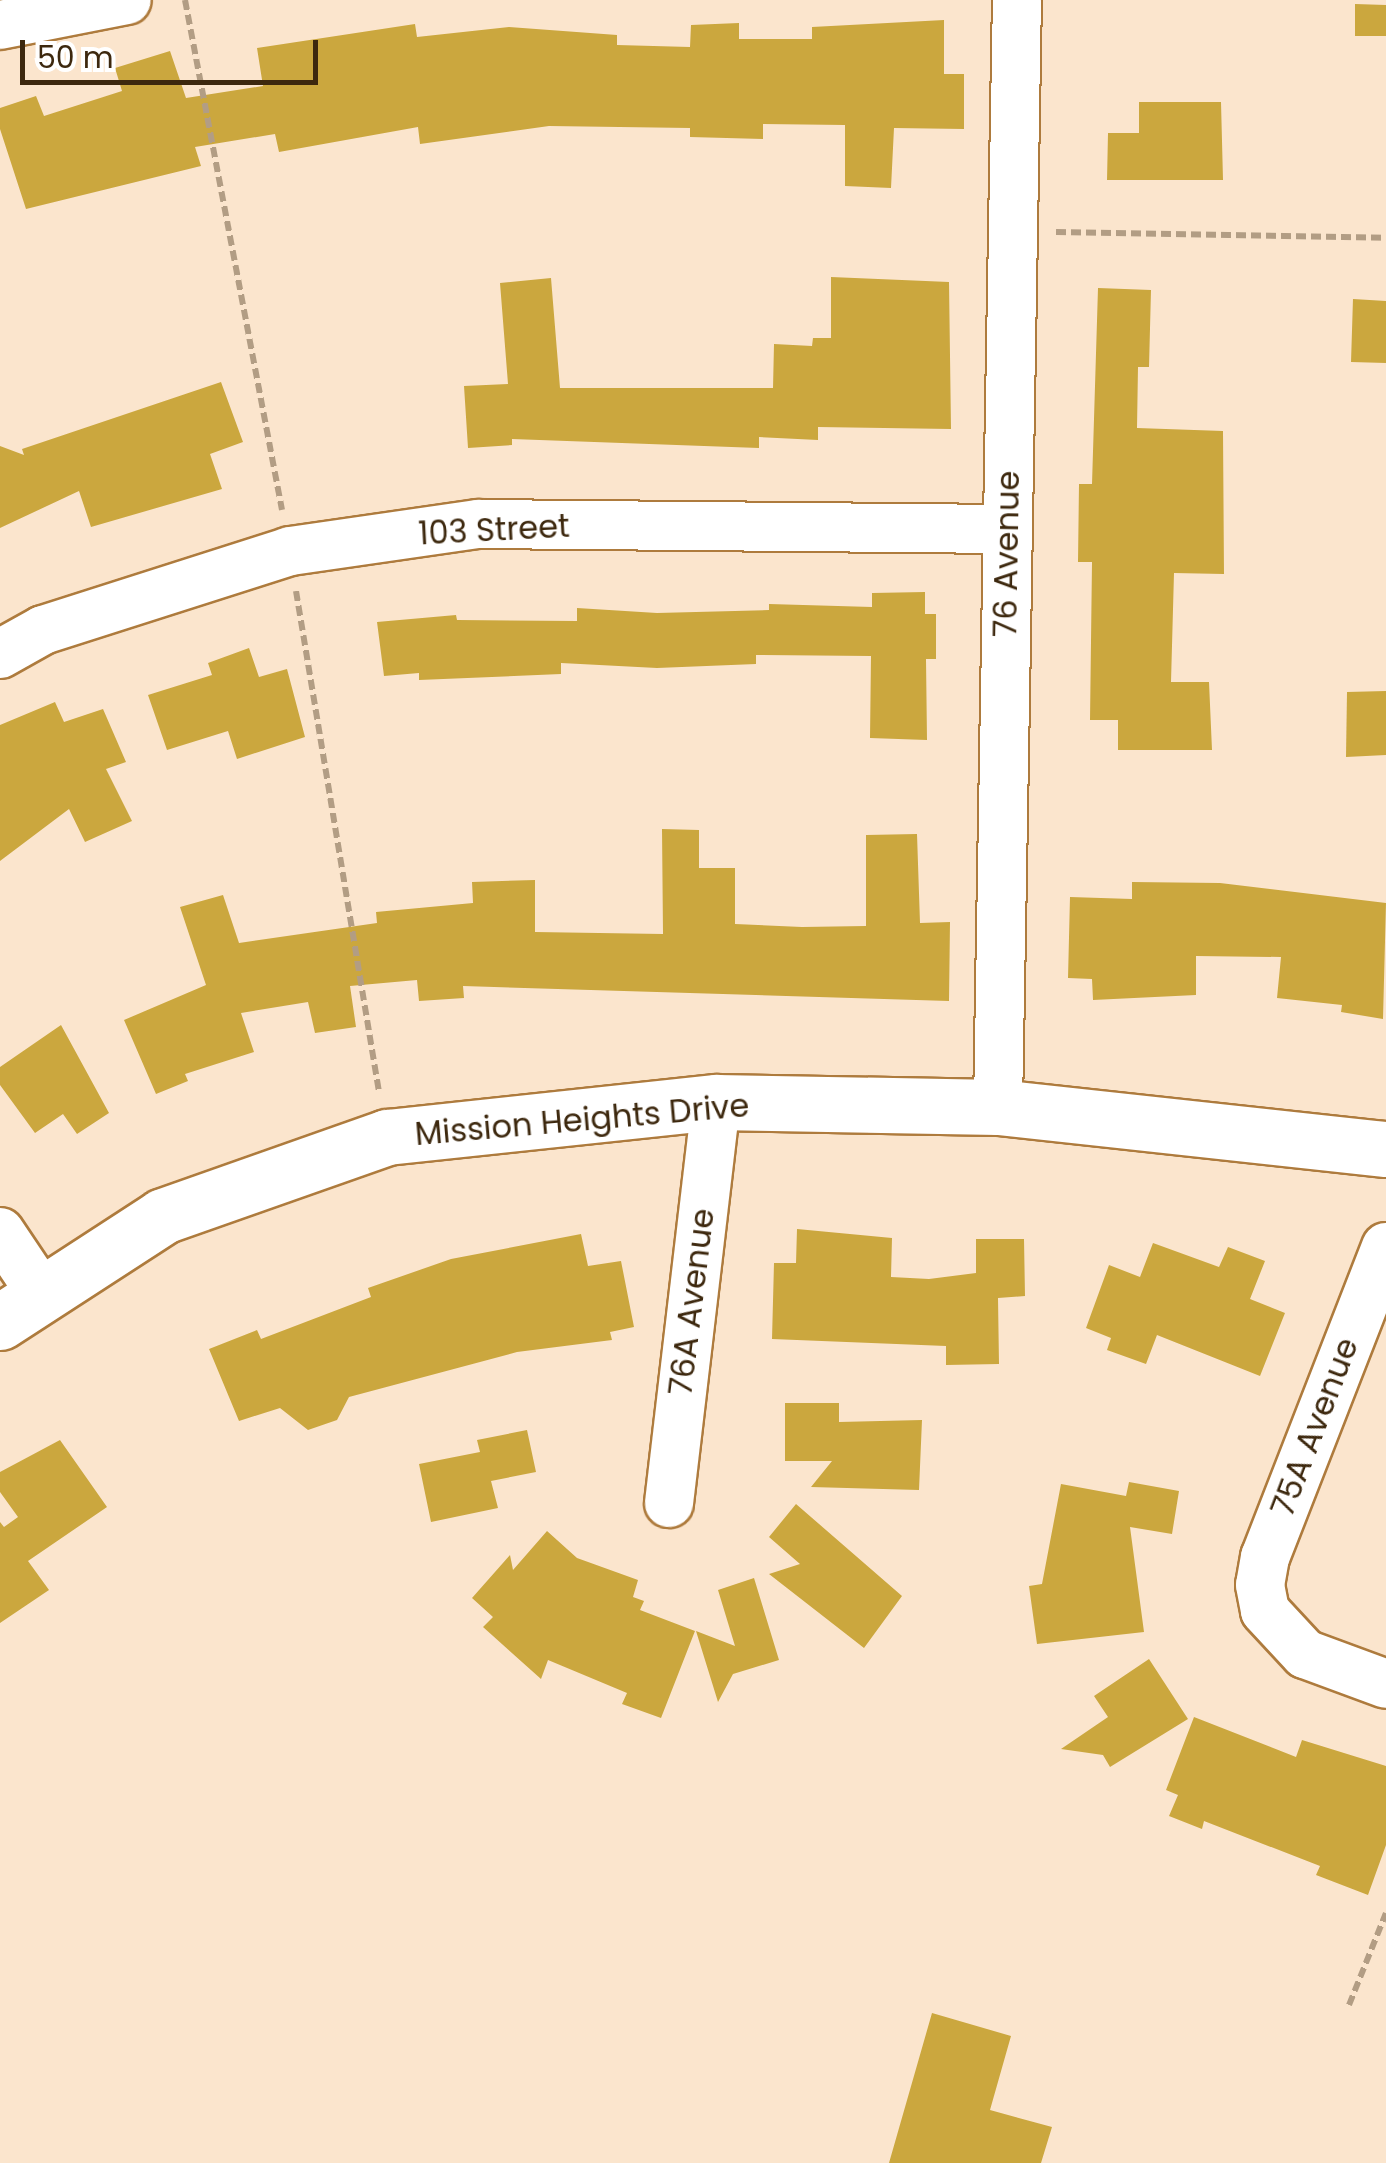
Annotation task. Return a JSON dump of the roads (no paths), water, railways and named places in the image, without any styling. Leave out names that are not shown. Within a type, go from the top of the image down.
[{"type":"street","points":[[0,25],[127,0]]},
{"type":"street","name":"76 Avenue","points":[[998,1108],[1010,231],[1017,0]]},
{"type":"street","name":"103 Street","points":[[0,654],[43,630],[290,551],[478,524],[1008,529]]},
{"type":"street","name":"Mission Heights Drive","points":[[20,1307],[164,1216],[387,1137],[716,1102],[998,1108],[1386,1149]]},
{"type":"street","name":"76A Avenue","points":[[669,1503],[716,1102]]},
{"type":"street","points":[[0,1232],[20,1307]]},
{"type":"street","name":"75A Avenue","points":[[1386,1247],[1265,1556],[1260,1585],[1266,1611],[1305,1654],[1386,1684]]}]
